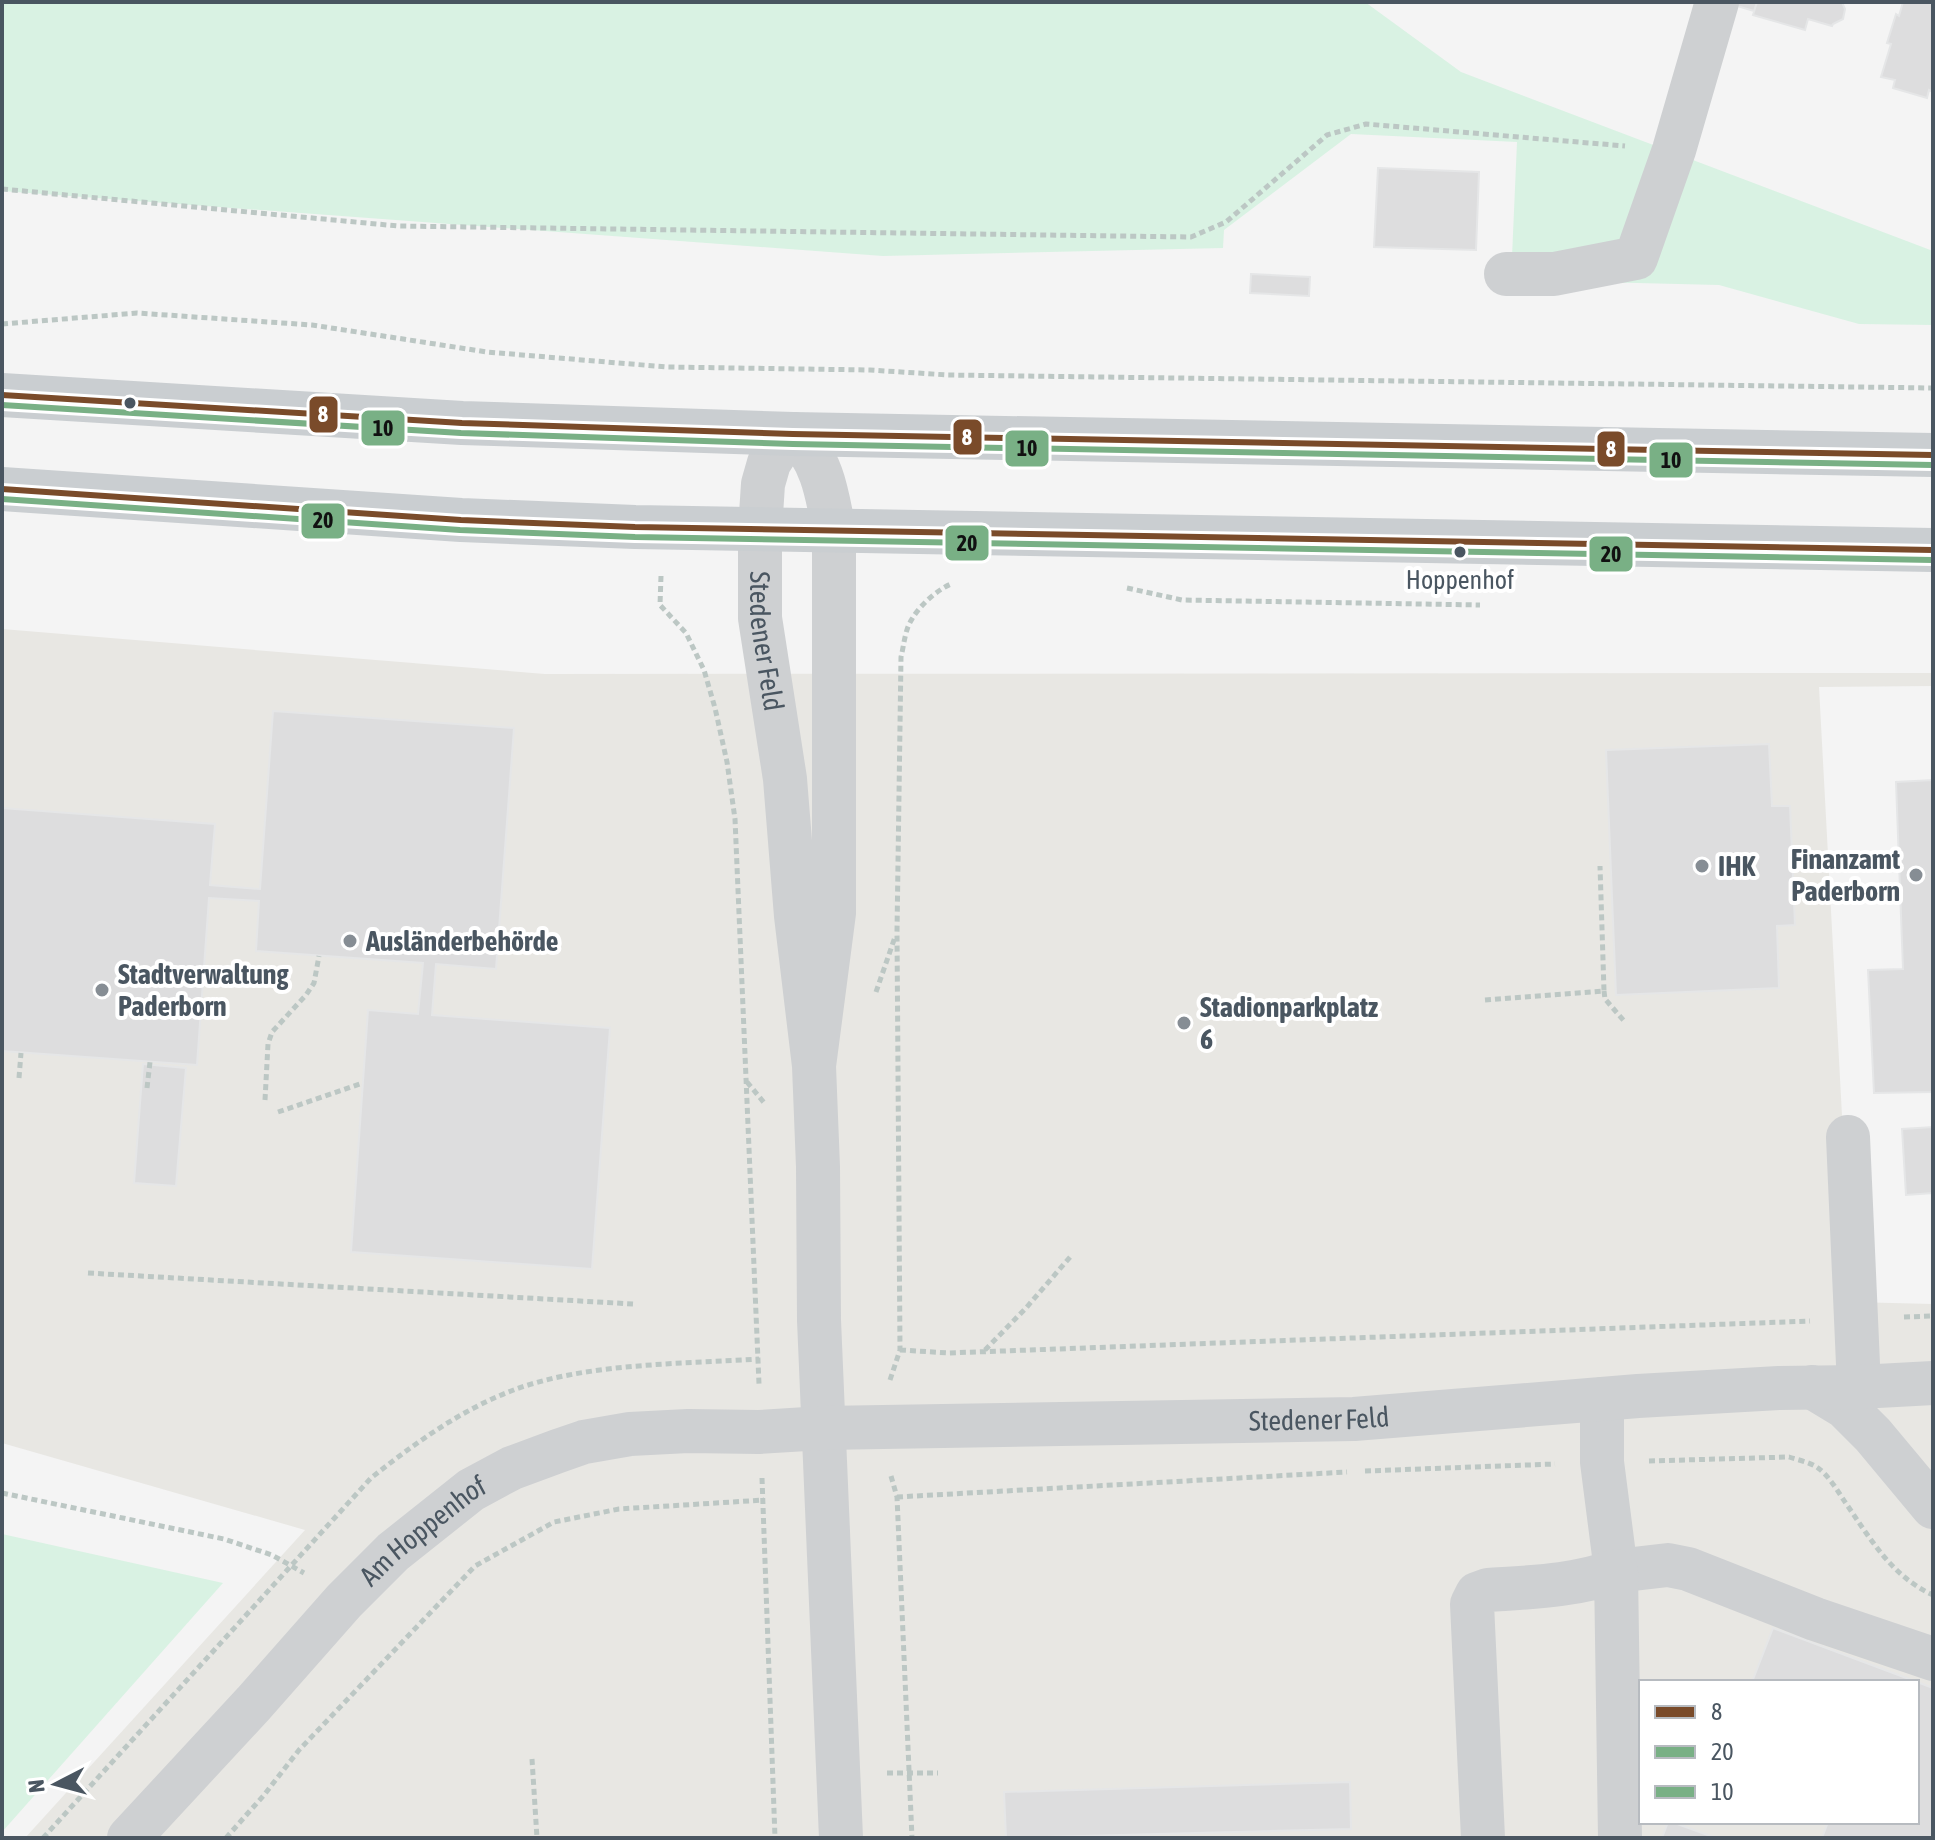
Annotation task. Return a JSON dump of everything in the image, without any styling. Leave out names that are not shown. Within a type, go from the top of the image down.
[{"type":"main road","points":[[2,395],[462,423],[793,434],[1933,455]]},
{"type":"main road","points":[[2,489],[461,520],[760,530],[1933,550]]},
{"type":"street","points":[[1506,274],[1554,274],[1636,258],[1674,150],[1717,2]]},
{"type":"street","name":"Stedener Feld","points":[[814,1066],[834,913],[834,531],[818,468],[801,440],[793,434],[782,442],[769,463],[763,484],[760,618],[785,779],[796,916],[814,1066],[819,1320],[841,1838]]},
{"type":"street","points":[[1848,1137],[1859,1387]]},
{"type":"street","name":"Stedener Feld","points":[[823,1428],[1322,1421],[1602,1399],[1933,1383]]},
{"type":"street","points":[[1812,1387],[1845,1407],[1873,1435],[1933,1507]]},
{"type":"street","points":[[1602,1399],[1602,1462],[1616,1571],[1620,1838]]},
{"type":"street","name":"Am Hoppenhof","points":[[129,1838],[344,1601],[393,1552],[471,1490],[512,1468],[584,1442],[630,1434],[823,1428]]},
{"type":"street","points":[[1483,1838],[1472,1604],[1477,1594],[1488,1590],[1565,1584],[1616,1571],[1668,1565],[1688,1569],[1815,1619],[1933,1659]]},
{"type":"path","points":[[2,189],[398,226],[1191,237],[1226,222],[1327,135],[1366,124],[1674,150]]},
{"type":"path","points":[[2,324],[137,313],[312,325],[487,352],[667,367],[870,370],[948,375],[1933,388]]},
{"type":"path","points":[[947,585],[910,620],[901,657],[897,932],[900,1350],[949,1353],[1933,1316]]},
{"type":"path","points":[[1235,601],[1480,605]]},
{"type":"path","points":[[660,605],[686,633],[704,670],[727,762],[735,819],[759,1343],[759,1432],[775,1838]]},
{"type":"path","points":[[1600,866],[1605,999],[1625,1022]]},
{"type":"path","points":[[265,1100],[268,1044],[272,1032],[314,983],[319,956]]},
{"type":"path","points":[[1485,1000],[1604,991]]},
{"type":"path","points":[[19,1078],[21,1053]]},
{"type":"path","points":[[147,1088],[150,1062]]},
{"type":"path","points":[[278,1112],[363,1083]]},
{"type":"path","points":[[984,1351],[1071,1256]]},
{"type":"path","points":[[88,1273],[633,1304]]},
{"type":"path","points":[[912,1838],[897,1497],[1356,1472],[1789,1457],[1818,1467],[1899,1575],[1933,1595]]},
{"type":"path","points":[[2,1493],[224,1539],[272,1555]]},
{"type":"path","points":[[226,1838],[299,1750],[475,1566],[554,1522],[619,1509],[764,1500]]},
{"type":"path","points":[[532,1759],[537,1838]]},
{"type":"shaded area","points":[[2,629],[545,674],[1933,673],[1933,686],[1819,687],[1852,1302],[1933,1304],[1933,1838],[25,1838],[305,1530],[2,1443]]},
{"type":"green space","points":[[2,2],[1365,2],[1461,72],[1933,251],[1933,325],[1859,324],[1719,285],[1511,280],[1517,142],[1351,134],[1224,230],[1223,248],[883,256],[2,191]]},
{"type":"green space","points":[[2,1534],[223,1583],[2,1832]]},
{"type":"building","points":[[1731,2],[1757,2],[1754,11]]},
{"type":"building","points":[[1757,2],[1842,2],[1845,9],[1843,19],[1832,26],[1808,19],[1805,30],[1753,15]]},
{"type":"building","points":[[1903,2],[1933,2],[1933,92],[1929,90],[1927,98],[1893,88],[1895,80],[1881,77],[1891,44],[1887,43]]},
{"type":"building","points":[[1378,168],[1479,172],[1476,250],[1374,247]]},
{"type":"building","points":[[1251,274],[1310,277],[1309,296],[1250,293]]},
{"type":"building","name":"Stadtverwaltung Paderborn","points":[[273,711],[514,728],[496,969],[436,964],[432,1015],[610,1028],[592,1269],[351,1252],[368,1010],[418,1014],[423,963],[256,951],[259,901],[209,898],[197,1065],[2,1051],[2,808],[215,824],[210,885],[260,889]]},
{"type":"building","name":"IHK","points":[[1769,744],[1772,806],[1790,806],[1795,925],[1777,926],[1779,988],[1616,995],[1606,750]]},
{"type":"building","name":"Finanzamt Paderborn","points":[[1933,780],[1933,1092],[1874,1093],[1868,970],[1903,969],[1896,782]]},
{"type":"building","points":[[143,1064],[186,1068],[176,1186],[134,1183]]},
{"type":"building","points":[[1933,1127],[1933,1193],[1906,1195],[1902,1129]]},
{"type":"building","points":[[1773,1628],[1912,1680],[1753,1680]]},
{"type":"building","points":[[1919,1683],[1933,1688],[1933,1838],[1822,1838],[1827,1824],[1919,1824]]},
{"type":"building","points":[[1350,1782],[1351,1829],[1006,1838],[1004,1792]]},
{"type":"building","points":[[1667,1824],[1678,1824],[1716,1838],[1662,1838]]},
{"type":"transit line","name":"8","points":[[2,395],[462,423],[793,434],[1933,455]]},
{"type":"transit line","name":"10","points":[[2,405],[461,433],[793,444],[1933,465]]},
{"type":"transit line","name":"8","points":[[2,489],[461,520],[635,527],[1933,550]]},
{"type":"transit line","name":"20","points":[[2,499],[460,530],[635,537],[1933,560]]},
{"type":"place","name":"Hoppenhof","points":[[1460,552]]},
{"type":"place","name":"IHK","points":[[1702,866]]},
{"type":"place","name":"Finanzamt Paderborn","points":[[1916,875]]},
{"type":"place","name":"Ausländerbehörde","points":[[350,941]]},
{"type":"place","name":"Stadtverwaltung Paderborn","points":[[102,990]]},
{"type":"place","name":"Stadionparkplatz 6","points":[[1184,1023]]}]
